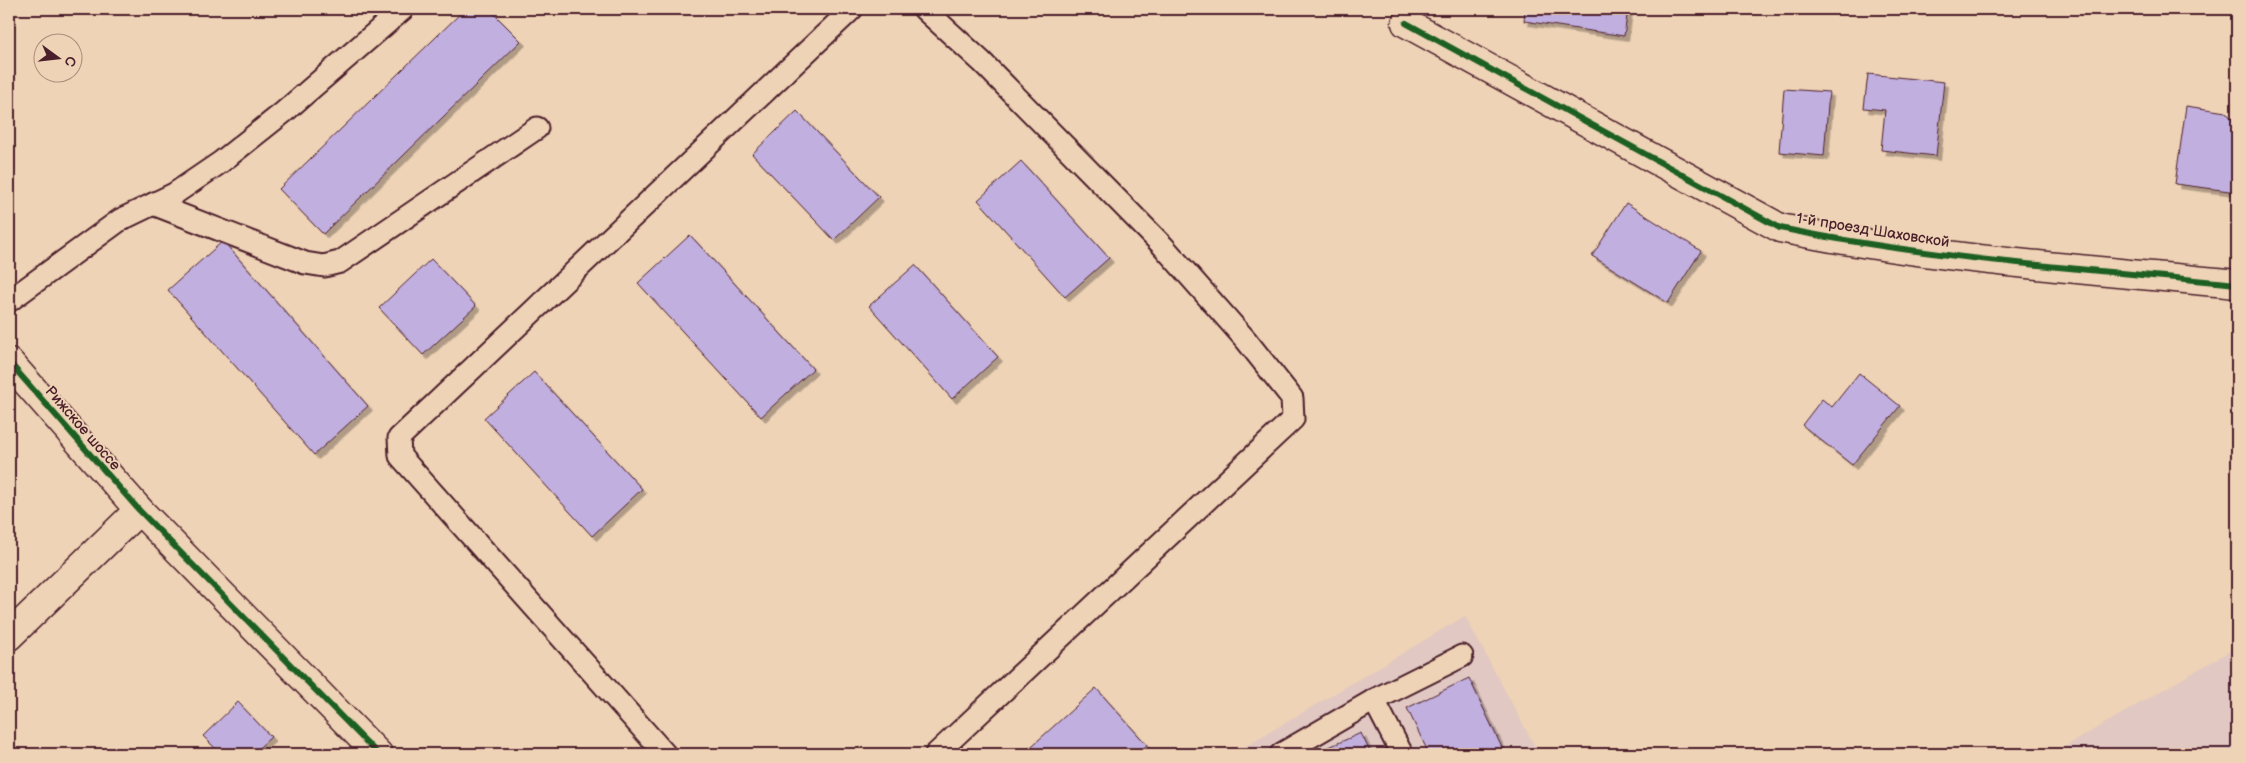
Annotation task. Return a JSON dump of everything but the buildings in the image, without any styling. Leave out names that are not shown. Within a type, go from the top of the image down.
[{"type":"street","name":"1-й проезд Шаховской","points":[[1402,16],[1780,228],[1833,239],[1969,258],[2237,284]]},
{"type":"street","name":"Рижское шоссе","points":[[9,362],[139,510],[378,754]]},
{"type":"street","points":[[9,636],[139,510]]},
{"type":"lane","points":[[10,295],[120,220],[174,194],[222,162],[284,112],[403,9]]},
{"type":"lane","points":[[665,754],[400,456],[399,438],[852,9]]},
{"type":"lane","points":[[924,9],[982,62],[1163,246],[1246,340],[1292,398],[1293,419],[936,754]]},
{"type":"lane","points":[[153,204],[305,263],[324,266],[340,262],[537,128]]},
{"type":"lane","points":[[1281,754],[1374,700],[1462,656]]},
{"type":"lane","points":[[1374,700],[1402,754]]},
{"type":"shaded area","points":[[1465,616],[1539,754],[1233,754]]},
{"type":"shaded area","points":[[2237,647],[2237,754],[2052,754]]},
{"type":"cycle path","points":[[1406,23],[1780,228],[1836,239],[1950,255],[2237,284]]},
{"type":"cycle path","points":[[9,362],[139,510],[378,754]]}]
